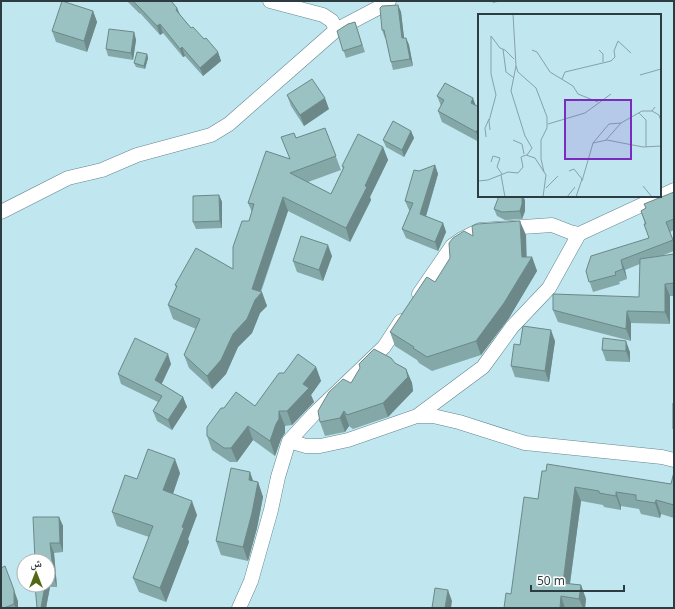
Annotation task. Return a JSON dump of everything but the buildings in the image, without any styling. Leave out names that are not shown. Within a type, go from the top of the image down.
[{"type":"street","points":[[270,1],[323,14],[332,21],[336,30]]},
{"type":"street","points":[[1,212],[68,178],[102,170],[137,155],[211,135],[229,124],[336,30],[388,1]]},
{"type":"street","points":[[661,196],[674,190]]},
{"type":"street","points":[[289,441],[306,446],[320,446],[348,440],[417,416],[483,367],[512,327],[549,288],[579,234],[659,197]]},
{"type":"street","points":[[239,608],[251,581],[289,441],[314,414],[384,347],[452,246],[480,230],[552,225],[579,234]]},
{"type":"street","points":[[417,416],[433,416],[459,422],[525,443],[662,457],[674,460]]}]
